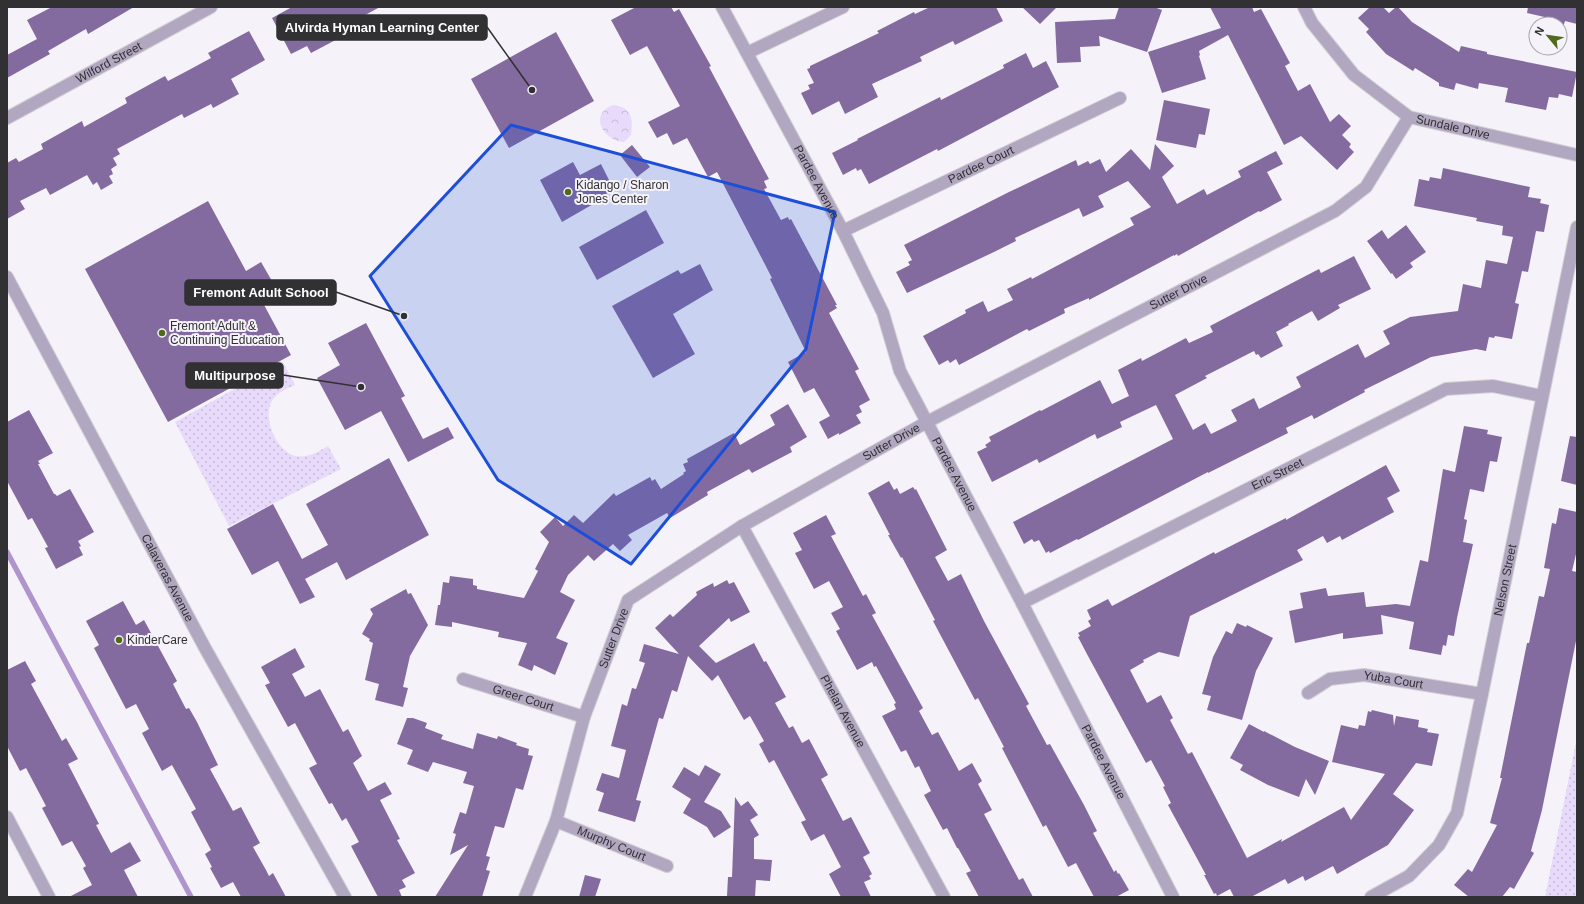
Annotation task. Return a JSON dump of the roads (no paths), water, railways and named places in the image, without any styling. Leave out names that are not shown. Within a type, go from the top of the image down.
[{"type":"street","name":"Wilford Street","points":[[7,118],[211,7]]},
{"type":"street","name":"Pardee Avenue","points":[[722,7],[842,231],[883,313],[900,371],[1022,603],[1173,897]]},
{"type":"street","points":[[747,53],[842,7]]},
{"type":"street","name":"Sundale Drive","points":[[1304,7],[1312,23],[1354,75],[1409,117],[1577,155]]},
{"type":"street","name":"Pardee Court","points":[[842,231],[1120,98]]},
{"type":"street","name":"Sutter Drive","points":[[525,897],[556,821],[584,717],[628,600],[742,526],[927,422],[1335,211],[1366,188],[1409,117]]},
{"type":"street","name":"Nelson Street","points":[[1371,897],[1409,876],[1439,845],[1457,813],[1577,227]]},
{"type":"street","name":"Calaveras Avenue","points":[[7,277],[205,648],[345,897]]},
{"type":"street","name":"Eric Street","points":[[1022,603],[1446,389],[1493,386],[1542,396]]},
{"type":"street","name":"Phelan Avenue","points":[[742,526],[944,897]]},
{"type":"street","name":"Yuba Court","points":[[1308,693],[1330,679],[1364,674],[1482,694]]},
{"type":"street","name":"Greer Court","points":[[463,679],[584,717]]},
{"type":"street","points":[[7,817],[49,897]]},
{"type":"street","name":"Murphy Court","points":[[556,821],[667,866]]},
{"type":"waterway","points":[[7,552],[191,897]]},
{"type":"place","name":"Alvirda Hyman Learning Center","points":[[532,90]]},
{"type":"place","name":"Kidango / Sharon Jones Center","points":[[568,192]]},
{"type":"place","name":"Fremont Adult School","points":[[404,316]]},
{"type":"place","name":"Fremont Adult & Continuing Education","points":[[162,333]]},
{"type":"place","name":"Multipurpose","points":[[361,387]]},
{"type":"place","name":"KinderCare","points":[[119,640]]}]
